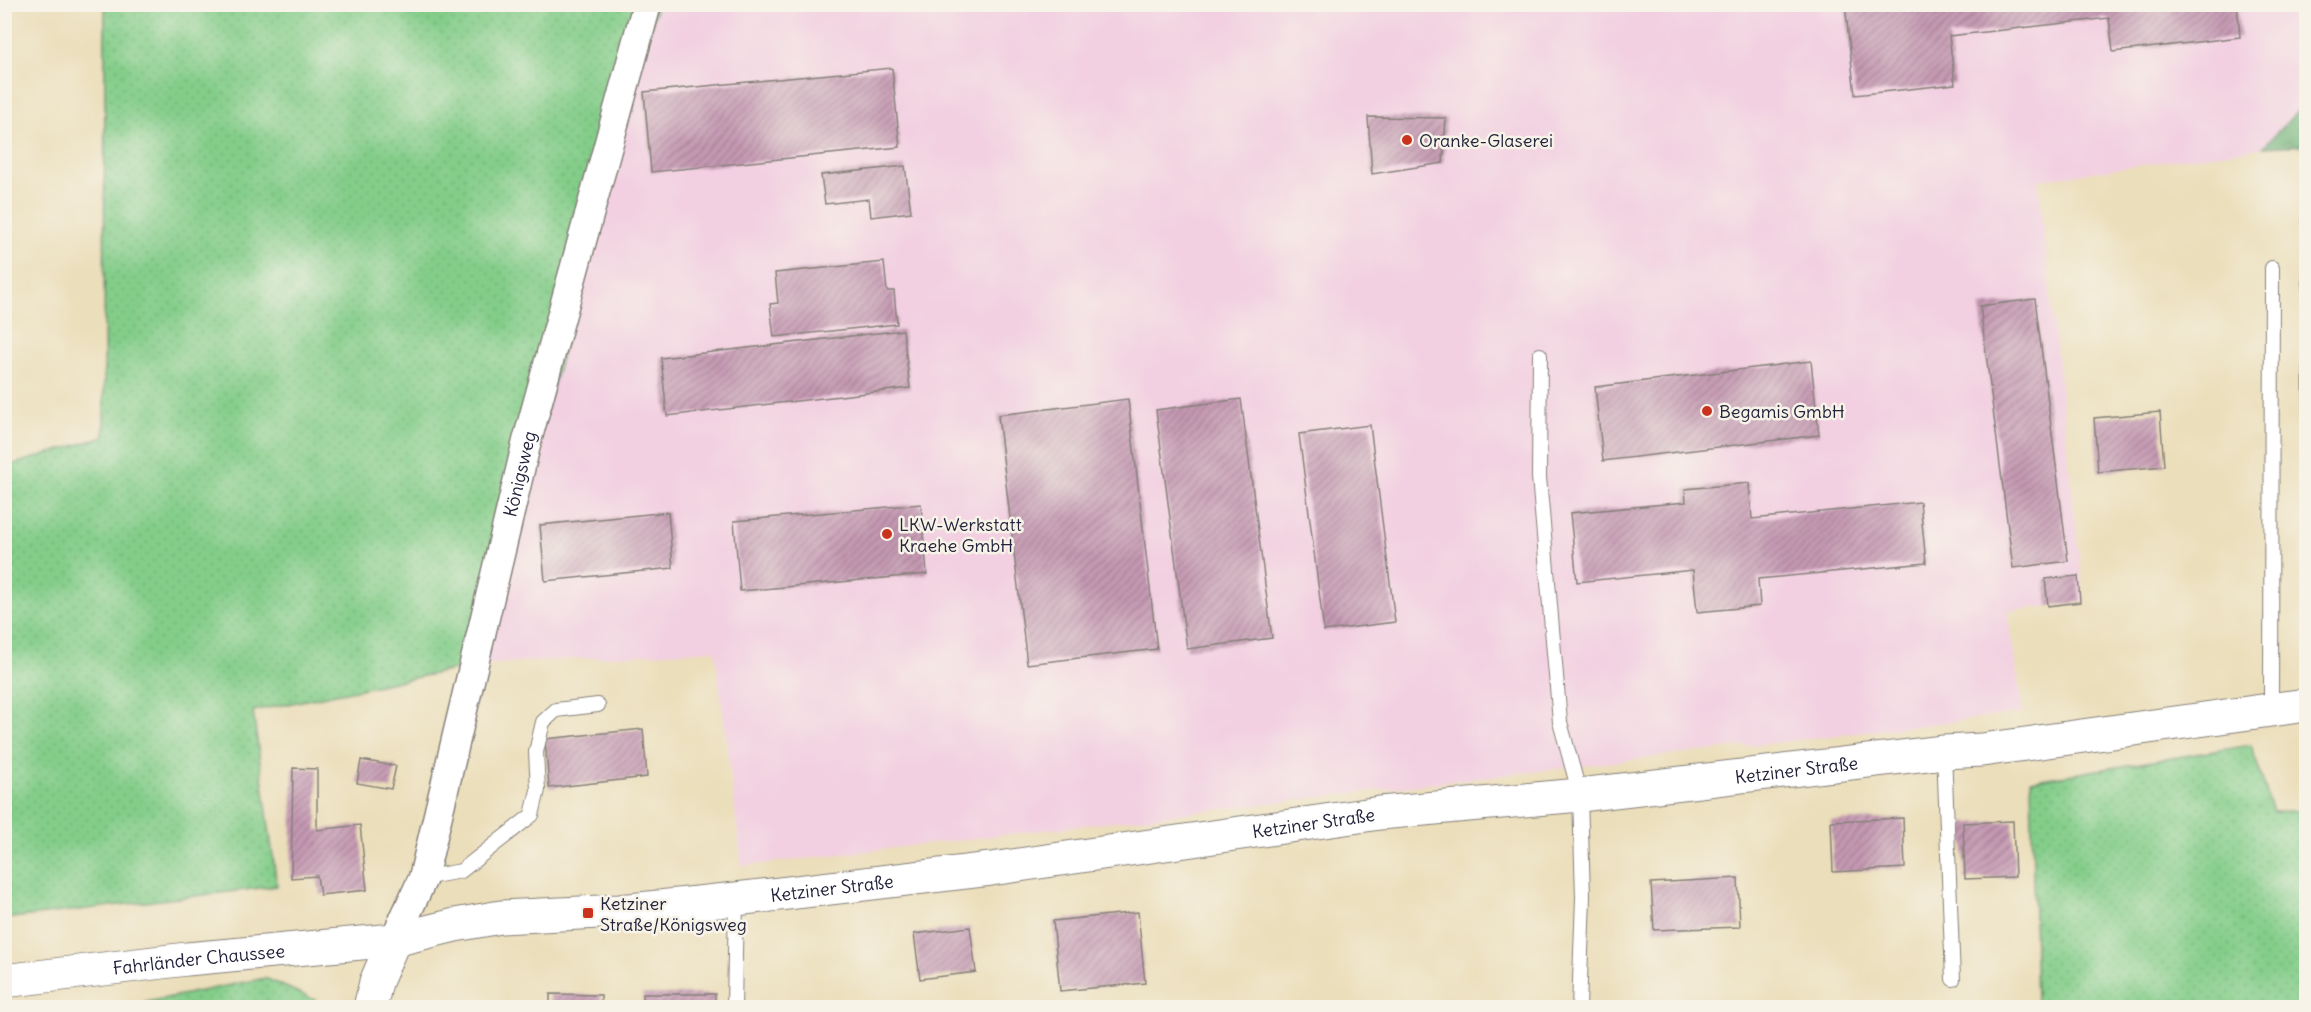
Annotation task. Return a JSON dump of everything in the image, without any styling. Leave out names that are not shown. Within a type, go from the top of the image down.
[{"type":"street","name":"Königsweg","points":[[394,940],[423,878],[527,441],[647,4]]},
{"type":"street","name":"Ketziner Straße","points":[[394,940],[455,925],[501,917],[620,911],[736,899],[991,869],[1380,813],[1580,795],[1944,752],[1982,750],[2307,705]]},
{"type":"street","name":"Fahrländer Chaussee","points":[[4,981],[394,940]]},
{"type":"street","points":[[370,1008],[376,982],[394,940]]},
{"type":"lane","points":[[2271,711],[2272,268]]},
{"type":"lane","points":[[1540,355],[1539,477],[1560,722],[1580,795],[1583,897],[1579,1008]]},
{"type":"lane","points":[[423,878],[461,871],[532,815],[538,790],[536,752],[543,722],[556,710],[598,705]]},
{"type":"lane","points":[[1944,752],[1953,979]]},
{"type":"lane","points":[[734,1008],[736,899]]},
{"type":"shaded area","points":[[657,5],[2306,5],[2306,102],[2263,147],[2038,180],[2084,602],[2007,611],[2023,713],[742,866],[715,650],[477,665]]},
{"type":"green space","points":[[105,5],[657,5],[477,665],[253,711],[277,886],[5,919],[4,467],[104,437]]},
{"type":"green space","points":[[2306,102],[2306,145],[2263,147]]},
{"type":"green space","points":[[2251,745],[2273,812],[2306,810],[2306,1007],[2036,1007],[2031,781]]},
{"type":"green space","points":[[265,978],[315,1000],[319,1007],[122,1007]]},
{"type":"building","points":[[1845,4],[2237,4],[2240,37],[2113,52],[2109,18],[1949,36],[1955,84],[1855,95]]},
{"type":"building","points":[[892,68],[900,147],[651,172],[644,92]]},
{"type":"building","name":"Oranke-Glaserei","points":[[1368,117],[1446,118],[1443,163],[1372,174]]},
{"type":"building","points":[[905,166],[911,212],[871,217],[869,199],[825,204],[821,175]]},
{"type":"building","points":[[2302,177],[2306,177],[2306,482],[2304,482]]},
{"type":"building","points":[[884,262],[887,291],[894,291],[897,324],[774,337],[770,304],[778,303],[775,273]]},
{"type":"building","points":[[2035,299],[2068,561],[2013,568],[1980,306]]},
{"type":"building","points":[[903,330],[910,388],[667,416],[661,358]]},
{"type":"building","name":"Begamis GmbH","points":[[1811,361],[1819,435],[1603,461],[1595,387]]},
{"type":"building","points":[[1128,399],[1157,649],[1027,664],[998,415]]},
{"type":"building","points":[[1241,399],[1272,638],[1187,649],[1156,410]]},
{"type":"building","points":[[2160,412],[2164,466],[2098,472],[2094,418]]},
{"type":"building","points":[[1370,425],[1395,622],[1324,631],[1299,434]]},
{"type":"building","points":[[1749,483],[1752,519],[1920,502],[1926,563],[1758,579],[1760,606],[1697,612],[1693,570],[1577,582],[1570,513],[1686,502],[1685,489]]},
{"type":"building","points":[[921,504],[927,574],[740,591],[734,521]]},
{"type":"building","points":[[668,512],[673,568],[545,581],[540,525]]},
{"type":"building","points":[[2078,576],[2080,602],[2048,606],[2045,579]]},
{"type":"building","points":[[643,729],[647,777],[549,788],[545,739]]},
{"type":"building","points":[[361,760],[396,766],[391,789],[357,783]]},
{"type":"building","points":[[293,768],[317,769],[317,830],[360,825],[367,890],[320,895],[317,876],[291,878]]},
{"type":"building","points":[[1903,818],[1905,868],[1833,872],[1831,821]]},
{"type":"building","points":[[2013,821],[2015,877],[1965,879],[1963,823]]},
{"type":"building","points":[[1738,878],[1740,927],[1654,930],[1651,883]]},
{"type":"building","points":[[1138,912],[1145,983],[1060,991],[1053,921]]},
{"type":"building","points":[[970,927],[976,972],[920,979],[914,934]]},
{"type":"building","points":[[550,994],[601,995],[601,1008],[550,1008]]},
{"type":"building","points":[[643,994],[715,994],[715,1008],[643,1008]]},
{"type":"place","name":"Oranke-Glaserei","points":[[1407,140]]},
{"type":"place","name":"Begamis GmbH","points":[[1707,411]]},
{"type":"place","name":"LKW-Werkstatt Kraehe GmbH","points":[[887,534]]},
{"type":"place","name":"Ketziner Straße/Königsweg","points":[[588,913]]}]
